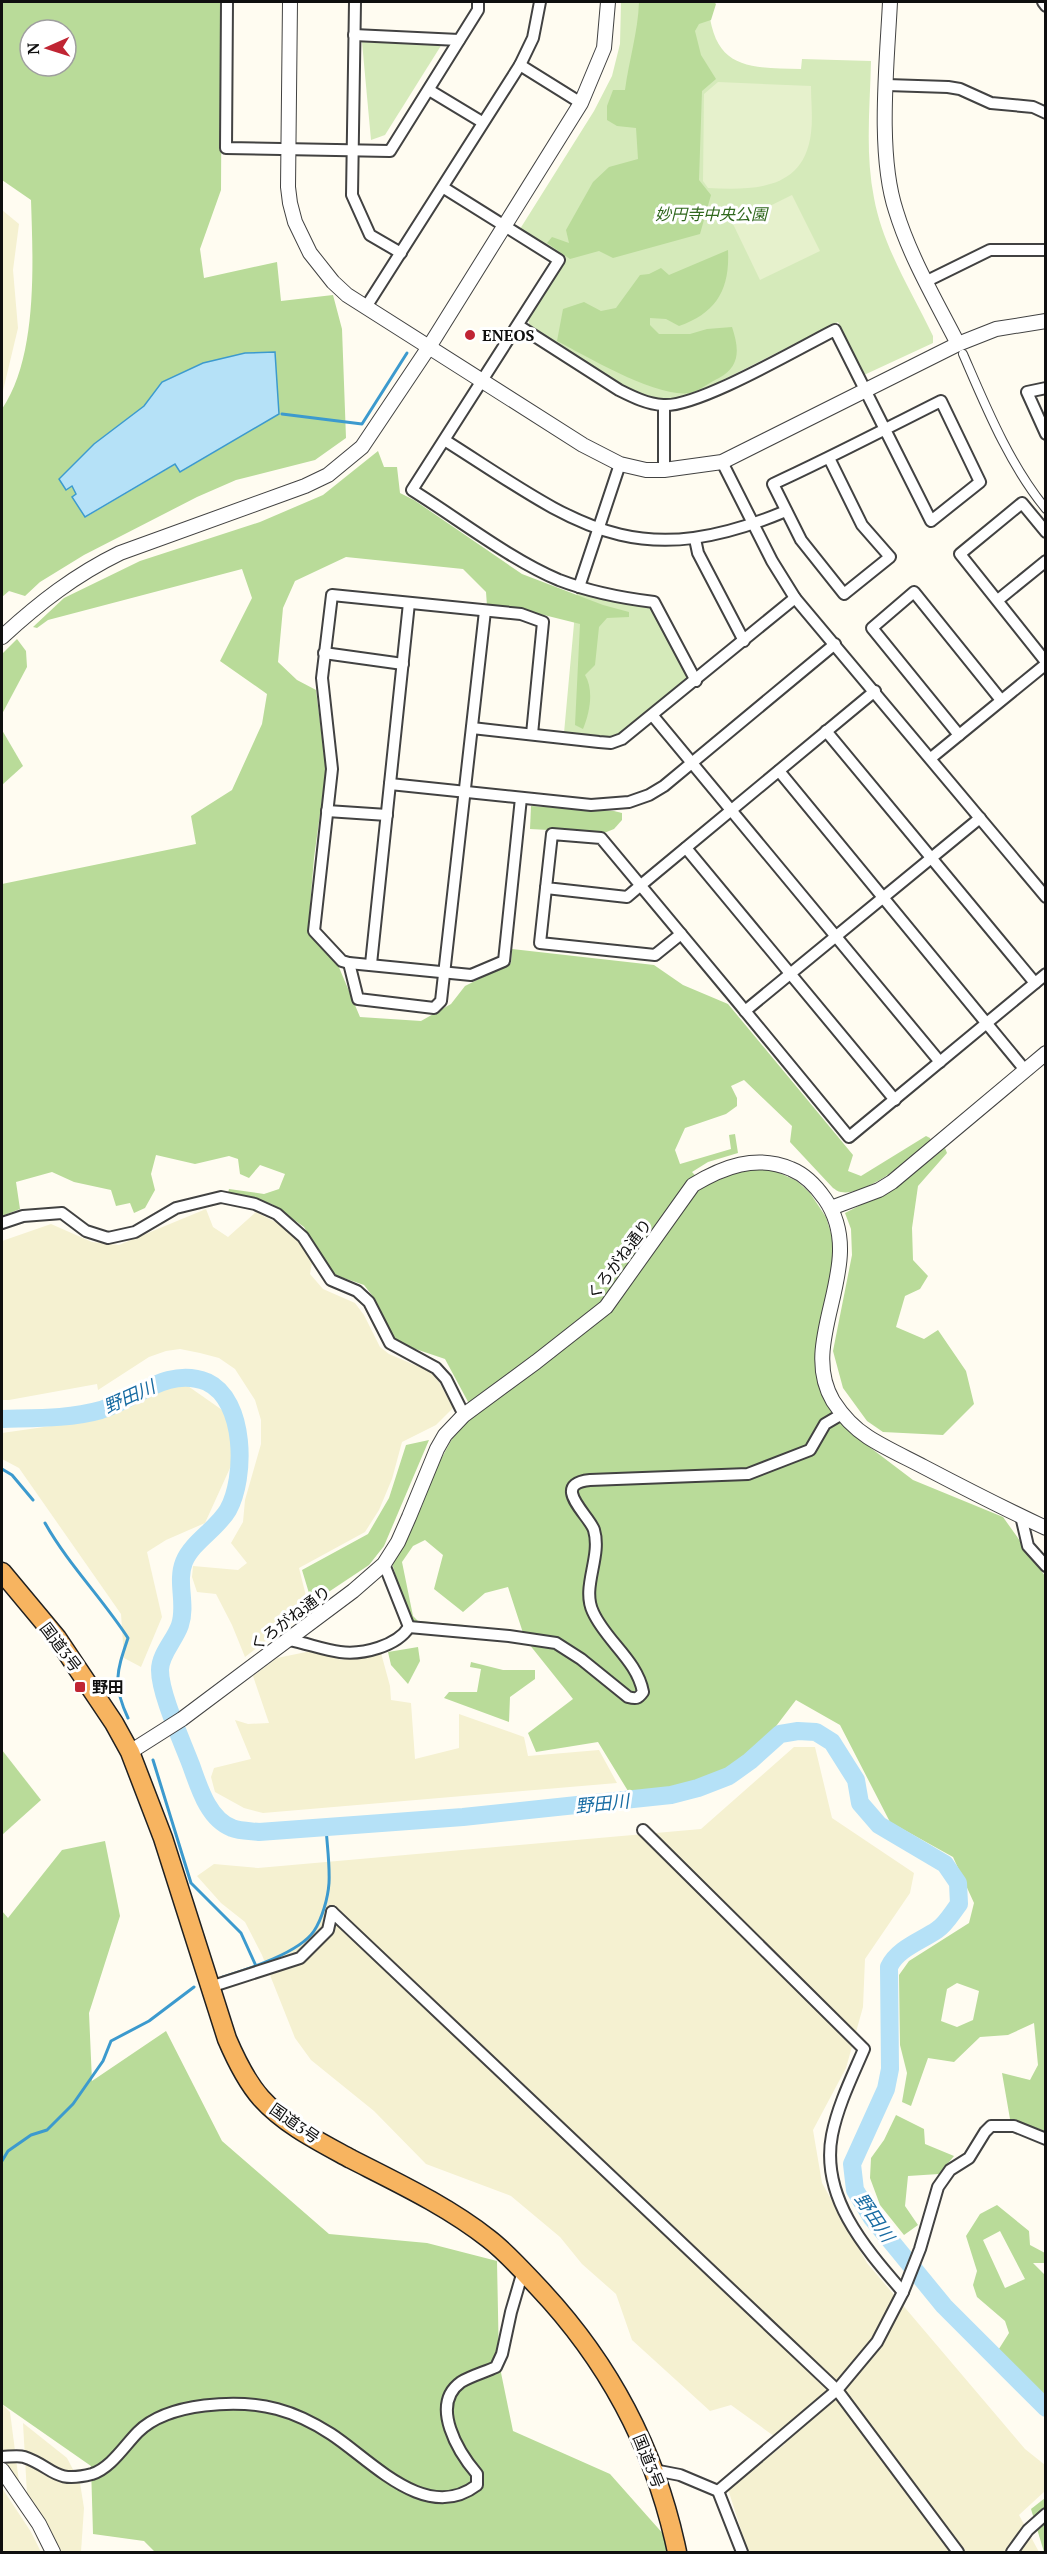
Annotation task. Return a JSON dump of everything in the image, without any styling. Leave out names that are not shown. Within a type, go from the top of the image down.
[{"type":"highway","name":"国道3号","points":[[2,1572],[69,1655],[114,1723],[130,1752],[164,1838],[210,1988],[235,2059],[260,2097],[273,2110],[318,2141],[458,2218],[490,2239],[568,2319],[598,2359],[623,2401],[644,2445],[665,2504],[677,2553]]},
{"type":"street","points":[[226,2],[226,148],[289,151],[390,151],[478,10],[478,2]]},
{"type":"street","points":[[290,2],[290,203],[302,237],[315,260],[347,295],[583,445],[620,464],[664,470],[722,462],[865,390],[960,349],[996,329],[1046,321]]},
{"type":"street","points":[[355,2],[352,195],[370,235],[401,253]]},
{"type":"street","points":[[366,307],[444,188],[482,122],[520,65],[533,38],[540,2]]},
{"type":"street","points":[[2,637],[56,590],[120,553],[305,486],[328,475],[362,447],[429,347],[581,103],[604,48],[608,2]]},
{"type":"street","points":[[890,2],[886,148],[888,178],[895,210],[906,241],[1014,461],[1033,494],[1046,509]]},
{"type":"street","points":[[1043,2],[1046,6]]},
{"type":"street","points":[[354,36],[459,40]]},
{"type":"street","points":[[520,65],[581,103]]},
{"type":"street","points":[[887,85],[960,89],[991,103],[1003,106],[1034,107],[1046,113]]},
{"type":"street","points":[[429,90],[482,122]]},
{"type":"street","points":[[444,188],[559,260],[446,441],[412,490],[520,559],[557,579],[625,598],[654,602],[696,681]]},
{"type":"street","points":[[927,281],[990,250],[1046,250]]},
{"type":"street","points":[[519,326],[620,390],[636,398],[664,405],[687,401],[710,393],[835,330],[884,429],[931,522],[980,482],[941,401],[884,429],[829,458],[772,484],[801,540],[844,594],[890,557],[862,525],[829,458]]},
{"type":"street","points":[[1046,388],[1027,392],[1046,434]]},
{"type":"street","points":[[664,405],[664,470]]},
{"type":"street","points":[[446,441],[551,507],[598,530],[657,541],[695,539],[753,525],[786,511]]},
{"type":"street","points":[[722,462],[772,561],[795,598],[1046,897]]},
{"type":"street","points":[[579,587],[620,464]]},
{"type":"street","points":[[931,758],[1046,663],[960,554],[1022,503],[1046,531]]},
{"type":"street","points":[[695,539],[698,553],[744,641]]},
{"type":"street","points":[[998,600],[1046,561]]},
{"type":"street","points":[[958,735],[872,628],[914,591],[1001,700]]},
{"type":"street","points":[[521,798],[504,961],[471,975],[349,963],[342,961],[314,931],[332,769],[322,678],[332,595],[521,614],[543,622],[532,734]]},
{"type":"street","points":[[472,728],[611,743],[632,734],[795,598]]},
{"type":"street","points":[[371,964],[409,603]]},
{"type":"street","points":[[349,963],[358,999],[434,1008],[441,1001],[485,611]]},
{"type":"street","points":[[390,784],[591,805],[629,802],[649,795],[664,786],[835,644]]},
{"type":"street","points":[[324,653],[403,664]]},
{"type":"street","points":[[546,888],[627,897],[875,691]]},
{"type":"street","points":[[653,716],[940,1062]]},
{"type":"street","points":[[826,731],[1035,983]]},
{"type":"street","points":[[779,771],[1025,1070]]},
{"type":"street","points":[[327,811],[387,815]]},
{"type":"street","points":[[745,1011],[980,818]]},
{"type":"street","points":[[681,934],[655,955],[540,943],[552,834],[601,838],[641,885],[849,1137],[1046,974]]},
{"type":"street","points":[[686,848],[895,1100]]},
{"type":"street","points":[[831,1208],[879,1190],[892,1182],[1046,1053]]},
{"type":"street","name":"くろがね通り","points":[[130,1752],[182,1719],[289,1640],[384,1564],[410,1517],[437,1449],[445,1435],[464,1415],[606,1307],[693,1185],[711,1174],[741,1164],[757,1162],[786,1167],[800,1173],[811,1182],[831,1208],[841,1247],[840,1270],[824,1346],[823,1366],[832,1399],[842,1414],[867,1437],[1046,1528]]},
{"type":"street","points":[[2,1223],[23,1216],[62,1213],[86,1231],[108,1238],[135,1232],[176,1208],[222,1197],[255,1204],[277,1214],[294,1227],[331,1280],[357,1291],[369,1302],[390,1343],[436,1368],[446,1379],[464,1415]]},
{"type":"street","points":[[409,1627],[509,1636],[556,1644],[581,1659],[628,1696],[635,1699],[640,1697],[643,1692],[641,1678],[609,1637],[592,1610],[590,1587],[595,1566],[594,1530],[574,1503],[573,1493],[576,1485],[581,1481],[590,1480],[748,1474],[810,1450],[825,1424],[842,1414]]},
{"type":"street","points":[[1021,1516],[1028,1546],[1046,1566]]},
{"type":"street","points":[[384,1564],[409,1627]]},
{"type":"street","points":[[289,1640],[340,1652],[357,1652],[395,1642],[403,1637],[409,1627]]},
{"type":"street","points":[[643,1830],[864,2049],[837,2114],[832,2137],[831,2165],[834,2185],[844,2213],[865,2247],[905,2287]]},
{"type":"street","points":[[210,1988],[300,1958],[328,1930],[332,1912],[837,2390],[958,2553]]},
{"type":"street","points":[[718,2491],[837,2390],[877,2342],[905,2287],[920,2249],[938,2187],[950,2170],[969,2158],[985,2132],[991,2126],[1014,2126],[1046,2139]]},
{"type":"street","points":[[2,2457],[23,2457],[57,2476],[77,2477],[95,2473],[110,2462],[137,2433],[149,2424],[181,2410],[210,2404],[244,2402],[278,2409],[309,2421],[331,2434],[394,2481],[412,2491],[432,2497],[465,2494],[477,2486],[477,2474],[464,2458],[452,2434],[447,2403],[451,2392],[461,2382],[496,2367],[502,2354],[523,2271]]},
{"type":"street","points":[[2,2470],[39,2524],[53,2553]]},
{"type":"street","points":[[654,2470],[680,2475],[718,2491],[742,2553]]},
{"type":"street","points":[[1012,2553],[1028,2530],[1046,2514]]},
{"type":"shaded area","points":[[2,210],[19,224],[13,270],[18,328],[2,395]]},
{"type":"shaded area","points":[[206,1209],[213,1227],[228,1237],[256,1212],[293,1231],[312,1263],[310,1274],[323,1289],[355,1303],[364,1315],[380,1347],[389,1354],[431,1372],[453,1408],[436,1425],[402,1442],[392,1479],[379,1510],[365,1532],[299,1568],[309,1608],[245,1657],[216,1594],[197,1592],[192,1577],[193,1566],[238,1570],[247,1563],[231,1543],[243,1522],[245,1500],[261,1444],[261,1420],[255,1400],[235,1369],[219,1358],[180,1349],[149,1357],[98,1390],[97,1384],[2,1400],[2,1241],[51,1224],[92,1242],[119,1245]]},
{"type":"shaded area","points":[[185,1384],[225,1412],[235,1457],[205,1523],[166,1540],[147,1552],[162,1617],[141,1667],[124,1658],[121,1614],[19,1468],[2,1459],[2,1433],[100,1419],[165,1386]]},
{"type":"shaded area","points":[[316,1650],[341,1660],[381,1653],[390,1686],[391,1700],[411,1703],[415,1759],[459,1748],[459,1714],[524,1737],[528,1756],[599,1750],[617,1783],[263,1813],[244,1808],[215,1792],[211,1777],[214,1768],[251,1759],[235,1720],[248,1724],[269,1723],[253,1676],[277,1658]]},
{"type":"shaded area","points":[[794,1747],[815,1747],[832,1818],[914,1873],[910,1893],[865,1959],[863,2007],[846,2068],[813,2130],[822,2183],[867,2263],[1025,2449],[1045,2465],[1045,2491],[1019,2515],[1039,2552],[748,2552],[728,2489],[785,2444],[731,2405],[710,2411],[632,2340],[616,2294],[582,2264],[560,2237],[511,2196],[426,2164],[374,2111],[311,2060],[295,2038],[262,1955],[245,1922],[221,1903],[197,1876],[214,1864],[258,1868],[701,1829]]},
{"type":"shaded area","points":[[2,2404],[10,2412],[19,2482],[2,2466]]},
{"type":"shaded area","points":[[23,2423],[67,2458],[80,2483],[84,2508],[81,2552],[58,2552],[27,2494]]},
{"type":"shaded area","points":[[2,2488],[31,2532],[41,2552],[2,2552]]},
{"type":"green space","points":[[2,2],[222,2],[221,190],[200,249],[204,278],[277,262],[281,301],[333,295],[342,329],[346,438],[315,460],[236,480],[197,497],[84,555],[40,582],[25,596],[9,591],[2,597],[2,409],[14,387],[28,336],[32,279],[31,200],[2,180]],"holes":[[[275,352],[278,414],[181,472],[176,464],[86,517],[73,497],[77,494],[72,486],[59,479],[94,444],[144,406],[162,382],[203,363],[245,353]]]},
{"type":"green space","name":"妙円寺中央公園","points":[[621,2],[708,2],[711,24],[717,40],[725,52],[735,60],[748,65],[801,69],[802,59],[871,61],[869,147],[874,198],[891,252],[933,336],[933,343],[864,375],[838,322],[693,395],[662,398],[637,393],[622,386],[530,328],[528,319],[565,259],[520,229],[594,111],[612,76],[620,44]]},
{"type":"green space","points":[[639,2],[714,2],[716,4],[711,20],[699,24],[695,31],[701,55],[716,79],[702,91],[699,180],[711,195],[700,234],[613,258],[599,251],[570,259],[547,243],[552,237],[569,243],[566,230],[593,182],[609,167],[638,159],[636,128],[617,126],[607,120],[607,106],[613,90],[625,90]]},
{"type":"green space","points":[[362,42],[442,44],[385,135],[371,140]]},
{"type":"green space","points":[[718,82],[811,86],[812,127],[806,152],[798,166],[787,176],[759,187],[708,188],[703,181],[704,94]]},
{"type":"green space","points":[[792,195],[820,251],[760,280],[733,224]]},
{"type":"green space","points":[[728,250],[728,264],[723,288],[718,298],[703,314],[679,326],[666,319],[650,318],[650,325],[659,334],[690,334],[707,329],[732,327],[737,349],[735,362],[726,373],[701,388],[690,393],[659,389],[622,375],[557,341],[563,309],[584,302],[601,311],[616,308],[640,275],[649,274],[661,268],[669,275]]},
{"type":"green space","points":[[378,451],[384,467],[397,467],[400,493],[414,500],[522,574],[603,605],[629,612],[629,617],[607,618],[599,627],[595,665],[585,675],[588,681],[590,701],[583,729],[575,725],[580,624],[544,615],[487,606],[486,592],[463,569],[346,557],[295,581],[283,608],[278,662],[297,680],[316,690],[326,770],[314,858],[308,931],[338,965],[360,1017],[421,1021],[451,1004],[465,986],[511,963],[512,949],[654,965],[683,985],[728,1004],[853,1155],[848,1171],[861,1176],[926,1136],[930,1138],[931,1141],[913,1156],[876,1182],[851,1192],[840,1192],[833,1188],[790,1142],[792,1126],[744,1080],[731,1086],[737,1098],[737,1106],[726,1114],[685,1128],[675,1150],[680,1164],[731,1149],[729,1135],[735,1134],[738,1153],[708,1162],[692,1172],[705,1186],[728,1174],[751,1168],[775,1171],[797,1181],[810,1193],[826,1217],[834,1243],[831,1280],[818,1336],[816,1364],[820,1388],[827,1404],[851,1433],[913,1480],[1003,1517],[1045,1576],[1045,2153],[1042,2130],[1010,2119],[1002,2073],[1030,2080],[1038,2065],[1034,2023],[1008,2035],[980,2037],[954,2062],[928,2058],[911,2106],[902,2102],[907,2073],[900,2045],[899,1975],[909,1961],[969,1923],[974,1903],[953,1857],[890,1822],[840,1725],[796,1700],[757,1751],[723,1784],[670,1793],[628,1791],[598,1742],[536,1752],[528,1733],[573,1699],[525,1639],[508,1587],[485,1593],[463,1612],[434,1589],[443,1555],[425,1540],[413,1546],[402,1562],[413,1616],[418,1621],[464,1625],[477,1629],[420,1626],[408,1618],[392,1563],[422,1506],[435,1470],[452,1439],[474,1413],[445,1359],[395,1342],[375,1299],[364,1285],[335,1275],[326,1265],[304,1227],[272,1204],[228,1193],[229,1189],[264,1194],[279,1189],[285,1174],[260,1165],[249,1178],[240,1174],[238,1159],[229,1156],[195,1164],[156,1155],[151,1174],[155,1190],[145,1208],[134,1213],[130,1203],[116,1206],[111,1190],[74,1182],[52,1172],[16,1182],[20,1209],[2,1216],[2,884],[196,844],[191,816],[232,790],[262,724],[267,694],[220,661],[252,598],[242,569],[48,620],[37,628],[33,627],[64,598],[140,561],[260,522],[323,495]],"holes":[[[957,1983],[979,1991],[973,2020],[957,2027],[941,2021],[947,1989]]]},
{"type":"green space","points":[[577,591],[610,601],[652,608],[687,676],[686,684],[626,732],[614,737],[564,733]]},
{"type":"green space","points":[[17,639],[26,651],[27,667],[2,714],[2,654]]},
{"type":"green space","points":[[2,730],[23,766],[2,785]]},
{"type":"green space","points":[[531,806],[614,811],[622,813],[622,820],[614,829],[604,833],[530,829]]},
{"type":"green space","points":[[945,1148],[947,1153],[918,1186],[912,1228],[913,1260],[928,1276],[920,1289],[905,1296],[896,1327],[924,1339],[938,1330],[966,1371],[974,1404],[943,1435],[883,1432],[867,1421],[843,1388],[833,1351],[852,1255],[851,1229],[845,1213],[898,1186]]},
{"type":"green space","points":[[429,1440],[384,1546],[369,1565],[312,1603],[302,1570],[368,1534],[389,1498],[406,1445]]},
{"type":"green space","points":[[418,1647],[420,1661],[408,1684],[391,1665],[388,1652]]},
{"type":"green space","points":[[471,1662],[503,1670],[535,1670],[535,1679],[510,1697],[509,1722],[444,1698],[449,1692],[477,1692],[481,1669],[470,1667]]},
{"type":"green space","points":[[2,1750],[41,1800],[2,1835]]},
{"type":"green space","points":[[105,1841],[120,1916],[89,2013],[92,2081],[166,2031],[222,2141],[329,2234],[427,2243],[497,2261],[499,2363],[513,2431],[610,2474],[665,2536],[668,2552],[155,2552],[144,2541],[93,2534],[91,2466],[2,2404],[2,1911],[8,1918],[62,1850]]},
{"type":"green space","points":[[896,2115],[924,2129],[925,2144],[954,2156],[939,2174],[908,2176],[905,2206],[918,2225],[904,2235],[880,2205],[870,2178],[871,2158],[884,2140]]},
{"type":"green space","points":[[997,2205],[1029,2231],[1030,2245],[1045,2253],[1045,2263],[1033,2263],[1045,2275],[1045,2400],[997,2352],[1009,2333],[1005,2321],[977,2297],[973,2285],[977,2271],[966,2236],[980,2214]],"holes":[[[1000,2231],[1025,2279],[1005,2288],[983,2240]]]},
{"type":"green space","points":[[1045,2498],[1045,2552],[1044,2552],[1031,2509]]},
{"type":"water","points":[[275,352],[279,414],[180,472],[175,464],[85,517],[72,497],[76,494],[72,486],[66,490],[59,479],[94,444],[144,406],[162,382],[203,363],[245,353]]},
{"type":"waterway","points":[[282,414],[362,424],[407,353]]},
{"type":"waterway","name":"野田川","points":[[2,1419],[51,1418],[89,1413],[114,1405],[152,1386],[179,1378],[193,1378],[207,1382],[220,1391],[229,1405],[236,1422],[239,1441],[240,1460],[234,1496],[223,1517],[193,1548],[184,1562],[181,1577],[182,1617],[178,1631],[162,1658],[160,1670],[167,1704],[201,1792],[217,1817],[232,1828],[259,1832],[463,1817],[671,1795],[729,1776],[780,1734],[798,1731],[816,1732],[832,1742],[856,1780],[860,1803],[879,1825],[945,1864],[958,1883],[959,1904],[946,1922],[903,1950],[889,1967],[890,2069],[886,2089],[852,2164],[855,2190],[872,2218],[944,2306],[1046,2408]]},
{"type":"waterway","points":[[2,1469],[12,1475],[33,1500]]},
{"type":"waterway","points":[[45,1523],[64,1553],[128,1638],[118,1678],[120,1696],[128,1718]]},
{"type":"waterway","points":[[153,1760],[191,1883],[241,1933],[256,1966]]},
{"type":"waterway","points":[[223,1977],[259,1965],[285,1953],[307,1939],[314,1931],[322,1914],[328,1889],[326,1827]]},
{"type":"waterway","points":[[2,2161],[8,2151],[31,2135],[47,2130],[73,2104],[103,2061],[111,2041],[149,2021],[194,1987]]},
{"type":"place","name":"ENEOS","points":[[470,335]]},
{"type":"place","name":"野田","points":[[80,1687]]}]
